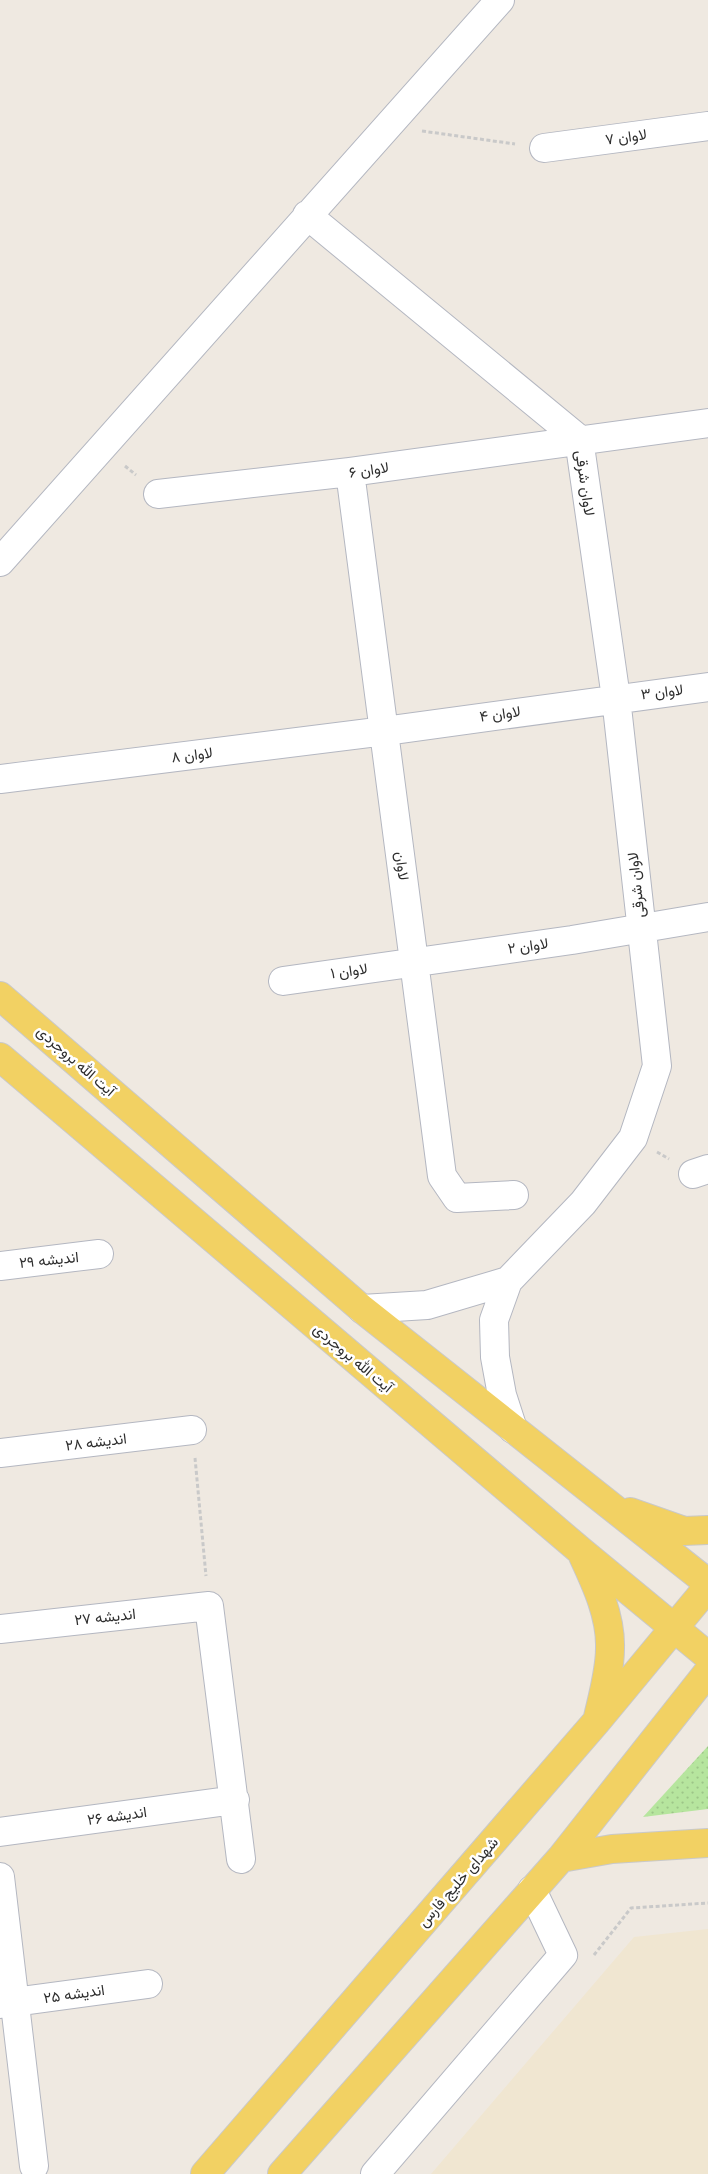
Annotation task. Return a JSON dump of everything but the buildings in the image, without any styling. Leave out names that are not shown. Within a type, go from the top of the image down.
[{"type":"main road","name":"آیت الله بروجردی","points":[[0,996],[362,1309],[608,1503],[708,1585]]},
{"type":"main road","name":"آیت الله بروجردی","points":[[0,1058],[582,1552],[708,1656]]},
{"type":"main road","points":[[608,1503],[684,1531],[708,1530]]},
{"type":"main road","points":[[582,1552],[596,1585],[606,1617],[610,1648],[606,1684],[597,1722]]},
{"type":"main road","name":"شهدای خلیج فارس","points":[[205,2174],[597,1722],[708,1585]]},
{"type":"main road","points":[[282,2174],[561,1858],[708,1672]]},
{"type":"main road","points":[[561,1858],[612,1849],[708,1843]]},
{"type":"street","points":[[0,562],[500,0]]},
{"type":"street","name":"لاوان ۷","points":[[544,148],[708,126]]},
{"type":"street","name":"لاوان شرقی","points":[[307,215],[579,439],[616,698],[640,930],[657,1066],[633,1138],[583,1203],[508,1281]]},
{"type":"street","name":"لاوان شرقی","points":[[579,439],[708,423]]},
{"type":"street","name":"لاوان ۶","points":[[158,494],[350,472],[579,439]]},
{"type":"street","name":"لاوان","points":[[350,472],[442,1176],[457,1198],[514,1195]]},
{"type":"street","name":"لاوان ۳","points":[[616,698],[708,686]]},
{"type":"street","name":"لاوان ۴","points":[[384,731],[616,698]]},
{"type":"street","name":"لاوان ۸","points":[[0,780],[384,731]]},
{"type":"street","points":[[640,930],[708,917]]},
{"type":"street","name":"لاوان ۲","points":[[415,962],[640,930]]},
{"type":"street","name":"لاوان ۱","points":[[283,981],[415,962]]},
{"type":"street","name":"اندیشه ۲۹","points":[[0,1266],[99,1254]]},
{"type":"street","points":[[362,1309],[427,1305],[508,1281]]},
{"type":"street","points":[[508,1281],[494,1320],[494,1357],[502,1395],[513,1429]]},
{"type":"street","name":"اندیشه ۲۸","points":[[0,1453],[192,1430]]},
{"type":"street","points":[[209,1606],[241,1859]]},
{"type":"street","name":"اندیشه ۲۷","points":[[0,1629],[209,1606]]},
{"type":"street","name":"اندیشه ۲۶","points":[[0,1832],[234,1800]]},
{"type":"street","points":[[0,1877],[7,2003],[34,2166]]},
{"type":"street","points":[[375,2174],[563,1955],[532,1890]]},
{"type":"street","name":"اندیشه ۲۵","points":[[7,2003],[148,1984]]},
{"type":"path","points":[[387,126],[544,148]]},
{"type":"path","points":[[102,446],[158,494]]},
{"type":"path","points":[[633,1138],[700,1171]]},
{"type":"path","points":[[192,1430],[209,1606]]},
{"type":"path","points":[[563,1955],[583,1968],[631,1908],[708,1903]]},
{"type":"shaded area","points":[[708,1929],[708,2174],[431,2174],[634,1937]]},
{"type":"green space","points":[[708,1746],[708,1809],[643,1817]]}]
